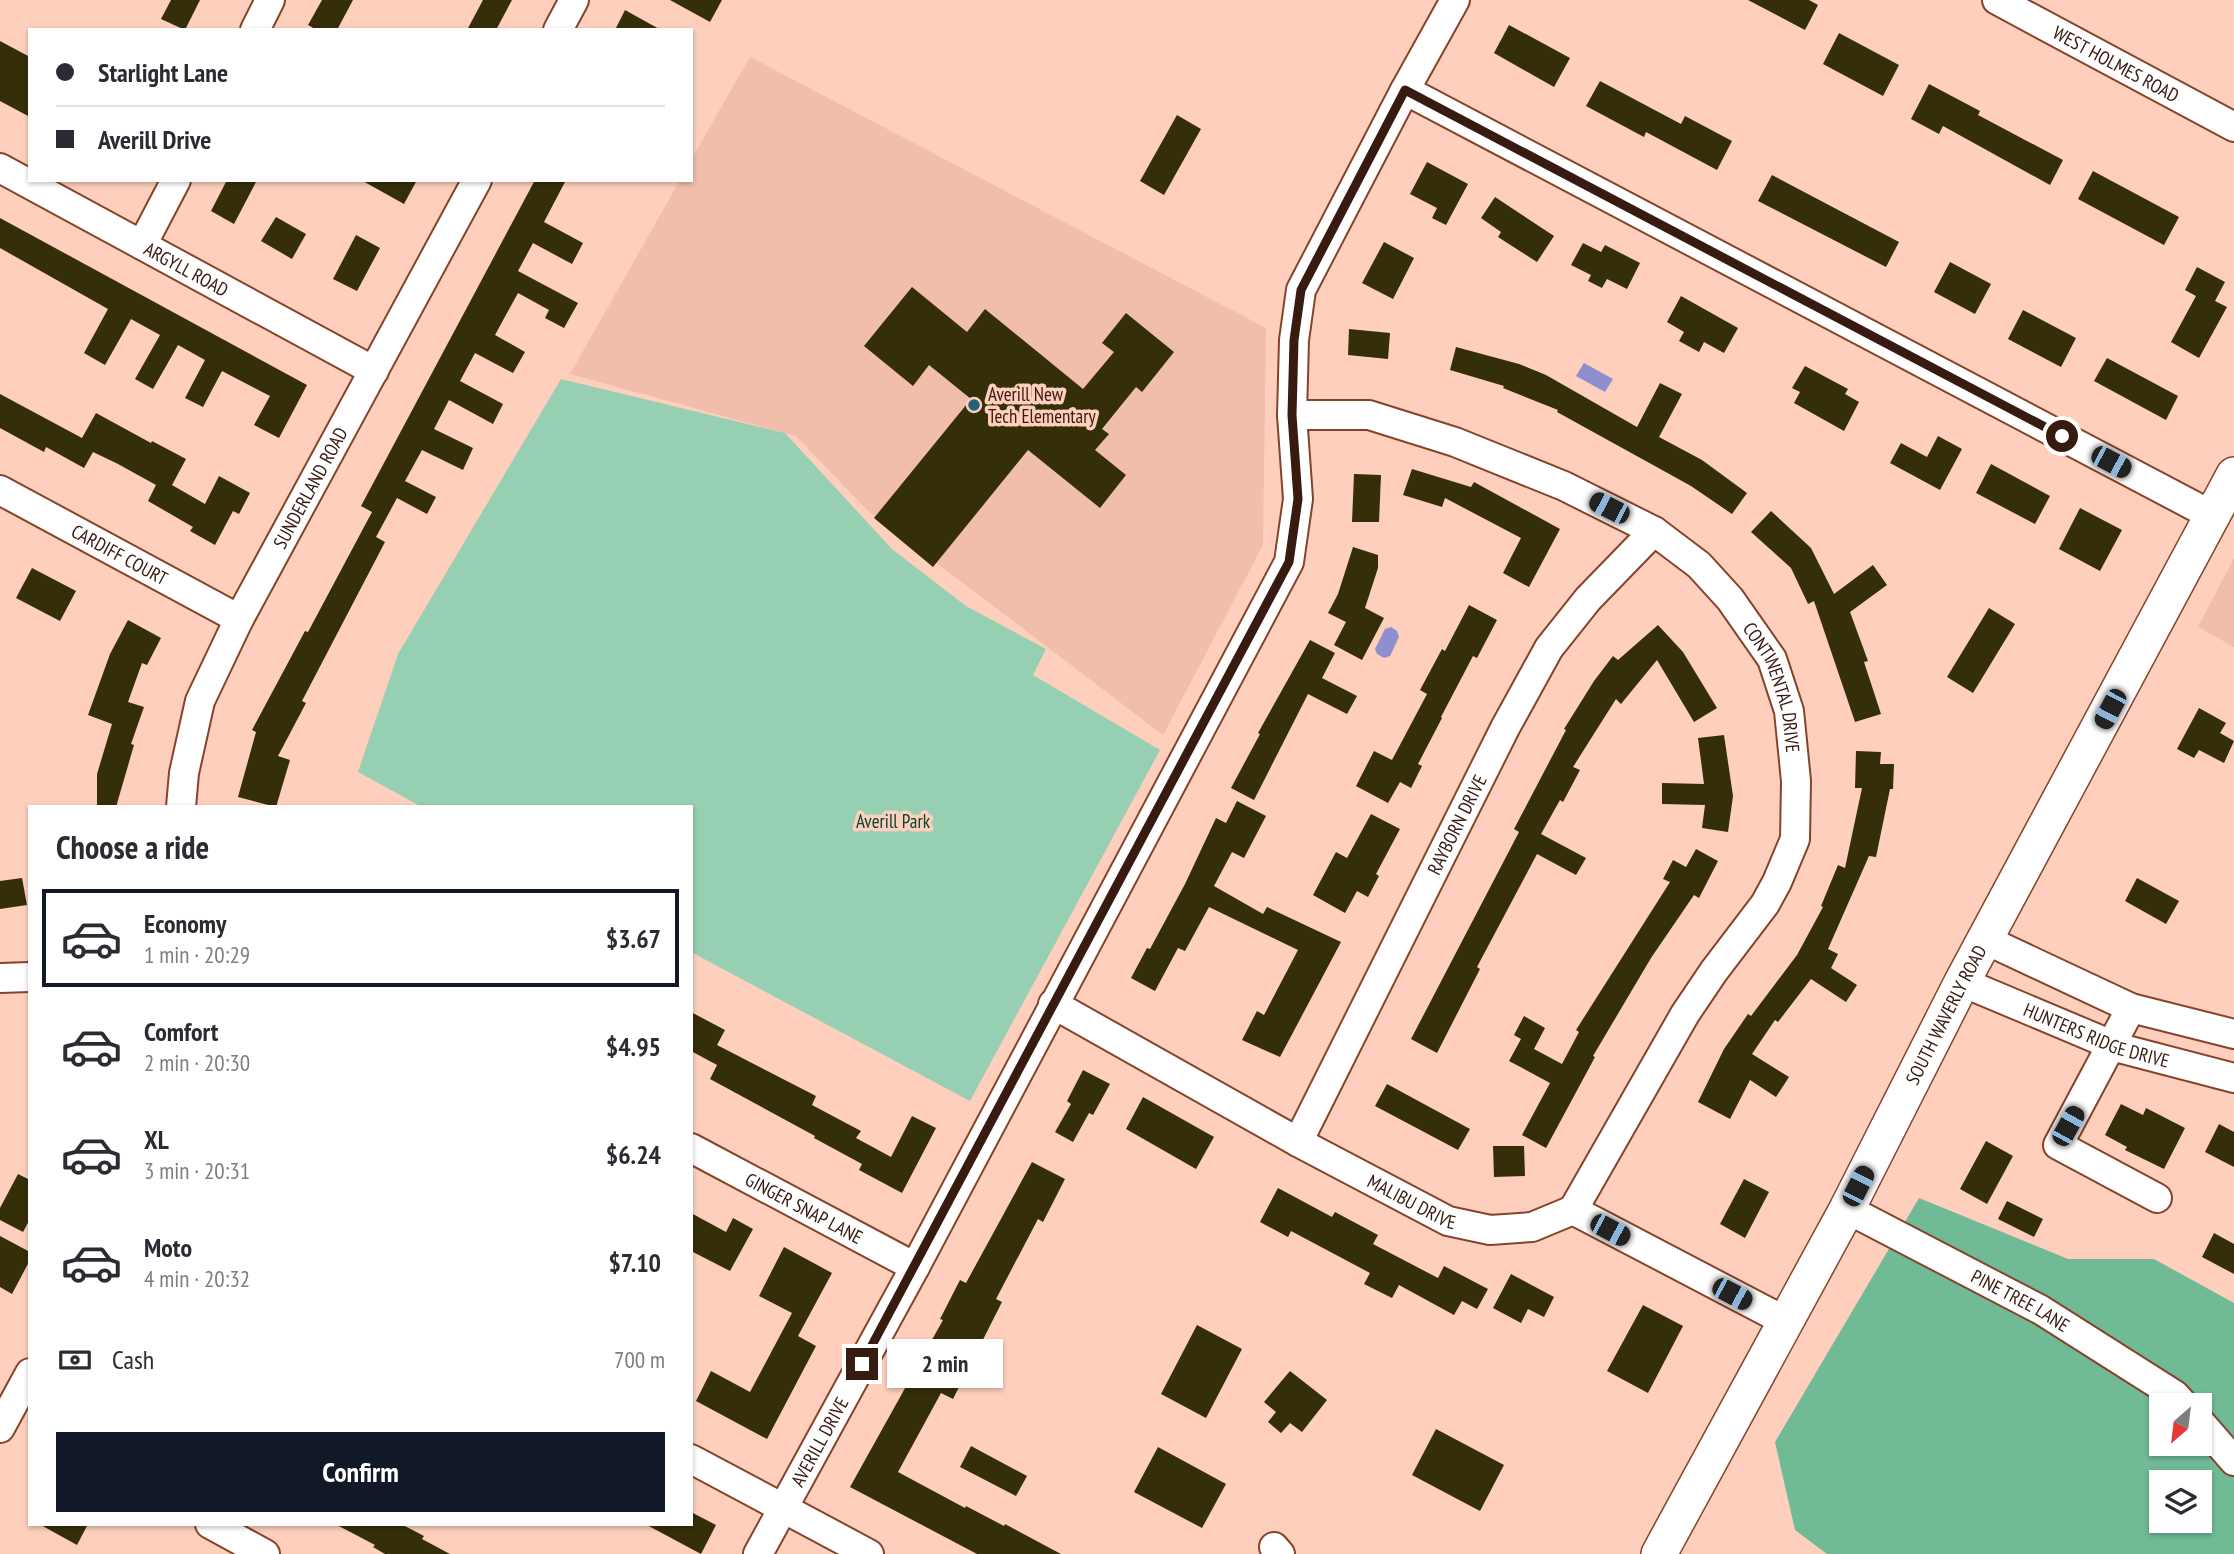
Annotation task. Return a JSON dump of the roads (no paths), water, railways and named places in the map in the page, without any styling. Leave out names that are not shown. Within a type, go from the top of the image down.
[{"type":"main road","name":"SOUTH WAVERLY ROAD","points":[[1659,1554],[1847,1209],[1962,982],[2234,475]]},
{"type":"street","points":[[256,28],[270,0]]},
{"type":"street","points":[[559,28],[574,0]]},
{"type":"street","name":"AVERILL DRIVE","points":[[758,1554],[915,1267],[1289,562],[1298,499],[1292,415],[1294,340],[1301,290],[1455,0]]},
{"type":"street","name":"WEST HOLMES ROAD","points":[[1997,0],[2234,127]]},
{"type":"street","points":[[1405,90],[2213,516]]},
{"type":"street","name":"ARGYLL ROAD","points":[[0,168],[374,370]]},
{"type":"street","points":[[142,245],[175,182]]},
{"type":"street","name":"SUNDERLAND ROAD","points":[[181,805],[184,773],[200,701],[239,619],[476,182]]},
{"type":"street","name":"CONTINENTAL DRIVE","points":[[1292,415],[1369,415],[1455,442],[1564,486],[1654,531],[1699,565],[1730,598],[1772,659],[1789,710],[1796,781],[1795,839],[1766,904],[1714,971],[1685,1014],[1573,1210]]},
{"type":"street","name":"CARDIFF COURT","points":[[0,490],[239,619]]},
{"type":"street","name":"RAYBORN DRIVE","points":[[1298,1142],[1505,728],[1549,648],[1588,599],[1654,531]]},
{"type":"street","name":"HUNTERS RIDGE DRIVE","points":[[1986,940],[2131,1009],[2234,1034]]},
{"type":"street","points":[[0,978],[28,977]]},
{"type":"street","name":"HUNTERS RIDGE DRIVE","points":[[1962,982],[2112,1046],[2234,1078]]},
{"type":"street","name":"MALIBU DRIVE","points":[[1053,1004],[1298,1142],[1448,1221],[1490,1230],[1532,1227],[1573,1210]]},
{"type":"street","points":[[2131,1009],[2058,1145],[2157,1198]]},
{"type":"street","name":"GINGER SNAP LANE","points":[[693,1149],[915,1267]]},
{"type":"street","name":"PINE TREE LANE","points":[[1847,1209],[2041,1310],[2172,1393]]},
{"type":"street","points":[[1573,1210],[1784,1321]]},
{"type":"street","points":[[9,1420],[28,1377]]},
{"type":"street","points":[[2212,1436],[2234,1461]]},
{"type":"street","points":[[693,1460],[869,1554]]},
{"type":"street","points":[[215,1526],[265,1554]]},
{"type":"water","points":[[1584,363],[1613,379],[1605,392],[1576,376]]},
{"type":"water","points":[[1391,627],[1397,631],[1399,637],[1390,656],[1384,658],[1377,654],[1375,649],[1385,629]]},
{"type":"place","name":"Averill New Tech Elementary","points":[[974,405]]},
{"type":"park label","name":"Averill Park","points":[[893,821]]}]
